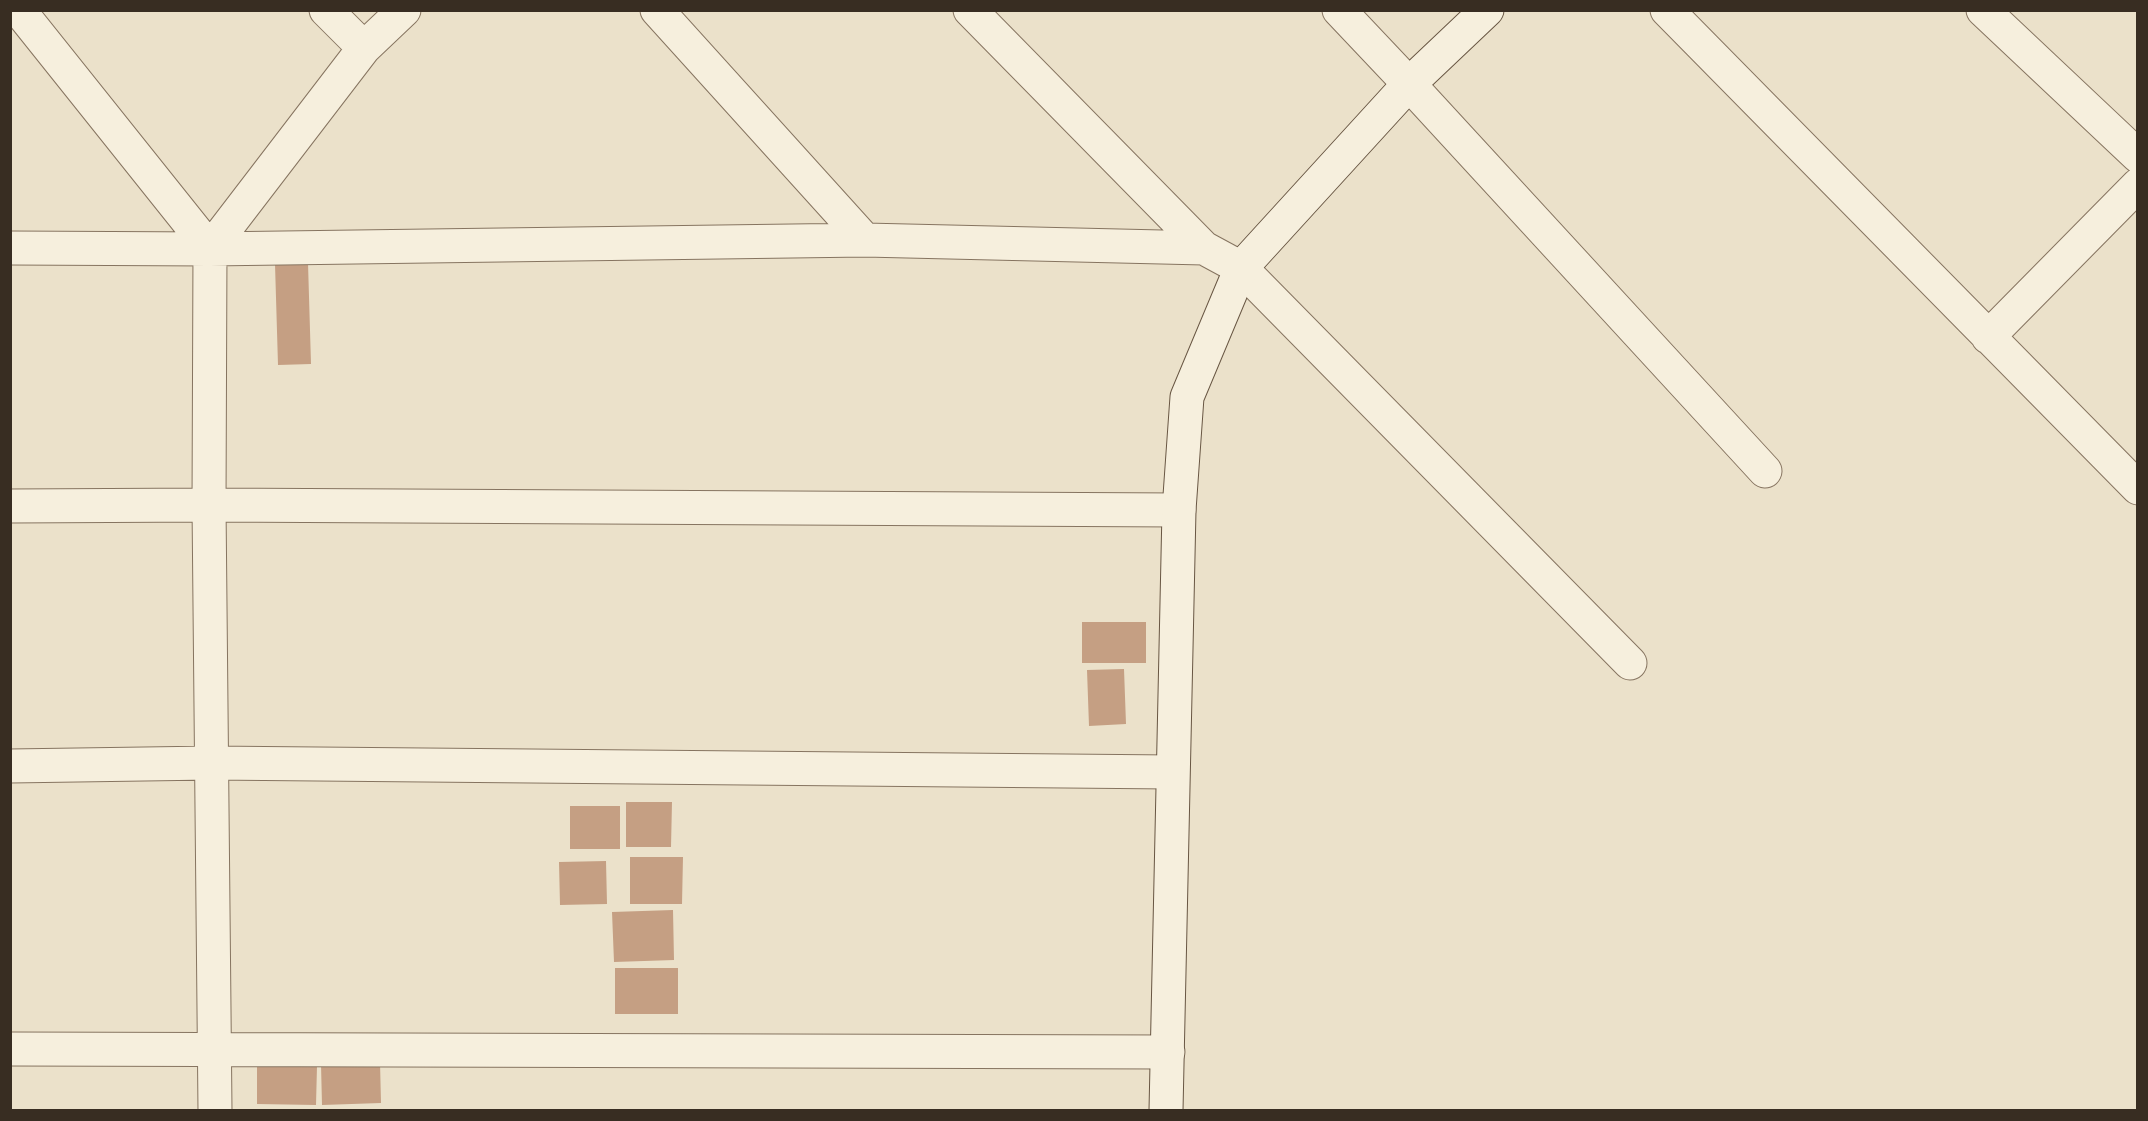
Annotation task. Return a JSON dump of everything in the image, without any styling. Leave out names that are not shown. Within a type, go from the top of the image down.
[{"type":"street","points":[[19,10],[210,249]]},
{"type":"street","points":[[326,10],[364,48]]},
{"type":"street","points":[[215,1110],[209,505],[210,249],[364,48],[404,10]]},
{"type":"street","points":[[657,10],[865,240]]},
{"type":"street","points":[[970,10],[1204,248],[1241,268],[1630,663]]},
{"type":"street","points":[[1339,10],[1765,471]]},
{"type":"street","points":[[1166,1110],[1179,510],[1187,397],[1241,268],[1409,84],[1487,10]]},
{"type":"street","points":[[1667,10],[2138,488]]},
{"type":"street","points":[[1983,10],[2138,156]]},
{"type":"street","points":[[1988,337],[2138,185]]},
{"type":"street","points":[[10,248],[210,249],[865,240],[1204,248]]},
{"type":"street","points":[[10,506],[1179,510]]},
{"type":"street","points":[[10,766],[211,763],[1172,772]]},
{"type":"street","points":[[10,1049],[1168,1052]]},
{"type":"building","points":[[308,263],[311,364],[278,365],[275,264]]},
{"type":"building","points":[[1082,622],[1146,622],[1146,663],[1082,663]]},
{"type":"building","points":[[1124,669],[1126,724],[1089,726],[1087,670]]},
{"type":"building","points":[[626,802],[672,802],[671,847],[626,847]]},
{"type":"building","points":[[570,806],[620,806],[620,849],[570,849]]},
{"type":"building","points":[[630,857],[683,857],[682,904],[630,904]]},
{"type":"building","points":[[606,861],[607,904],[560,905],[559,862]]},
{"type":"building","points":[[673,910],[674,960],[614,962],[612,912]]},
{"type":"building","points":[[615,968],[678,968],[678,1014],[615,1014]]},
{"type":"building","points":[[380,1062],[381,1103],[322,1105],[321,1064]]},
{"type":"building","points":[[257,1066],[317,1066],[316,1105],[257,1104]]}]
